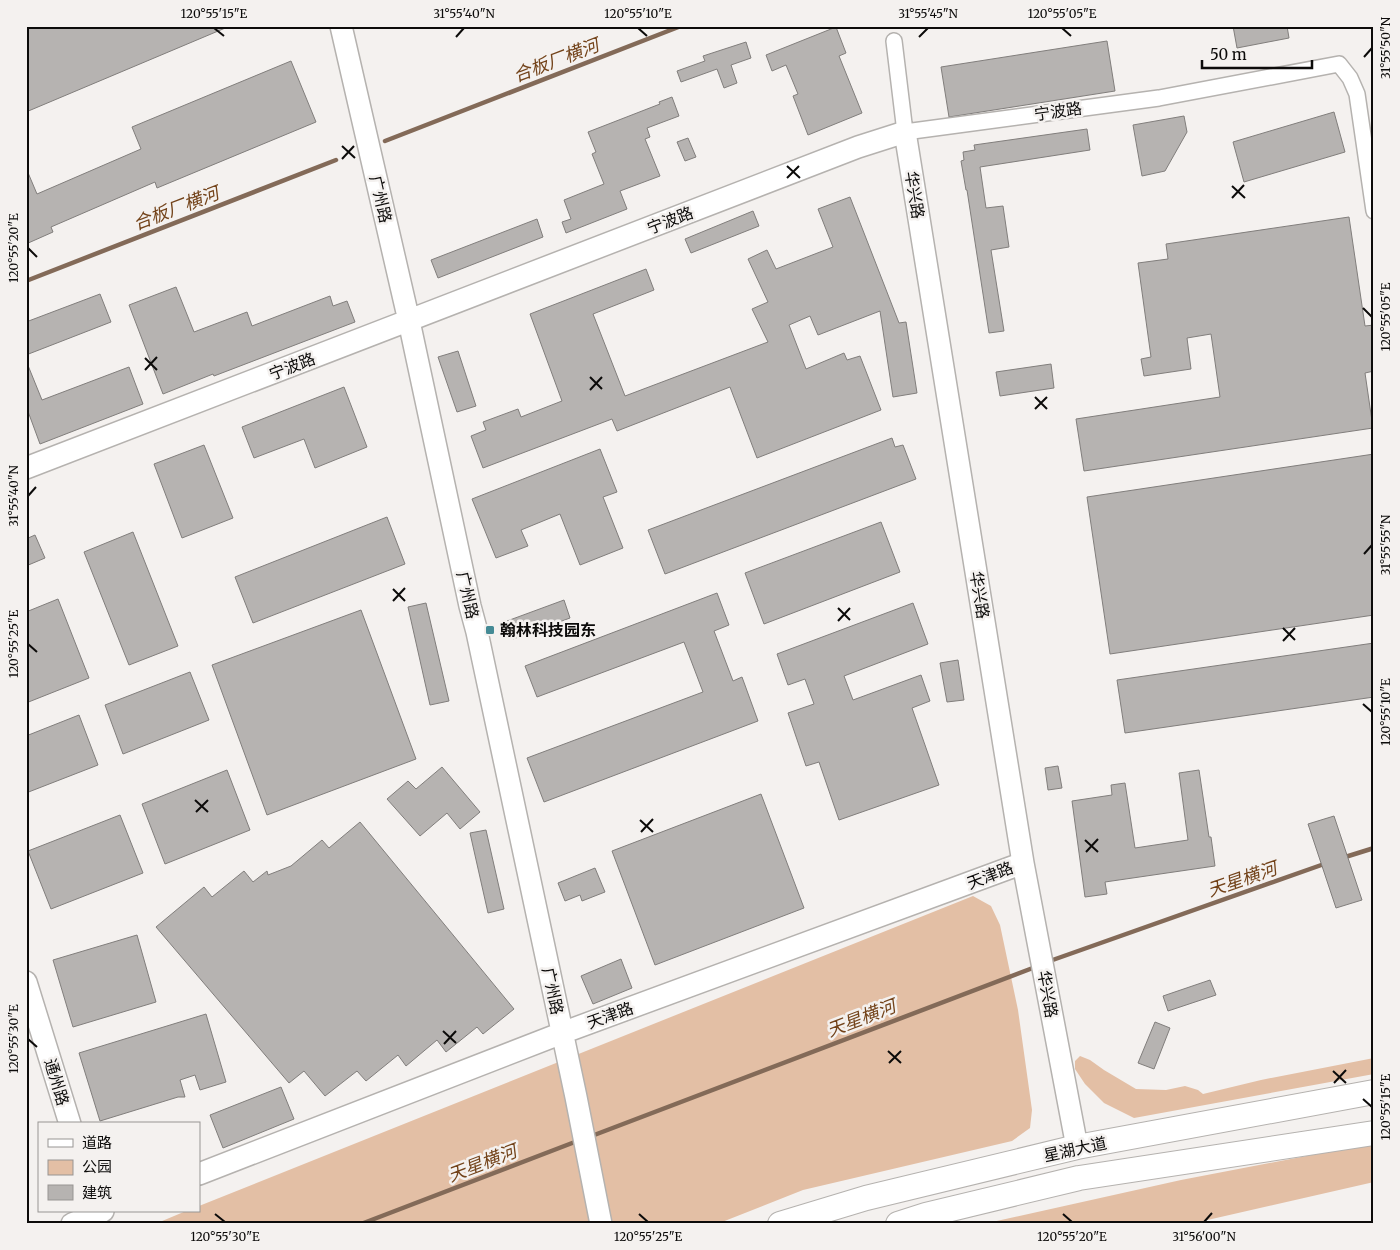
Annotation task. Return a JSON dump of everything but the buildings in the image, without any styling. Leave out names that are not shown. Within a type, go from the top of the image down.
[{"type":"main road","name":"星湖大道","points":[[780,1224],[866,1198],[1077,1147],[1374,1092]]},
{"type":"main road","name":"星湖大道","points":[[898,1224],[926,1215],[1079,1178],[1374,1133]]},
{"type":"street","name":"广州路","points":[[342,26],[477,632],[602,1224]]},
{"type":"street","name":"华兴路","points":[[894,41],[905,132],[1023,863],[1077,1147]]},
{"type":"street","name":"宁波路","points":[[26,468],[849,151],[905,132],[1159,98],[1339,64],[1350,78],[1357,94],[1374,211]]},
{"type":"street","name":"天津路","points":[[200,1174],[562,1033],[1023,863]]},
{"type":"street","name":"通州路","points":[[26,982],[69,1122]]},
{"type":"street","points":[[72,1224],[99,1212]]},
{"type":"green space","points":[[973,896],[991,906],[1000,925],[1018,1010],[1032,1110],[1030,1128],[1012,1141],[803,1190],[717,1224],[155,1224],[184,1212],[200,1212],[200,1206]]},
{"type":"green space","points":[[1080,1056],[1090,1060],[1136,1089],[1166,1090],[1185,1086],[1198,1090],[1203,1094],[1261,1080],[1374,1058],[1374,1074],[1134,1118],[1104,1103],[1085,1084],[1075,1069],[1075,1061]]},
{"type":"green space","points":[[1374,1143],[1374,1182],[1190,1224],[983,1224],[1181,1180]]},
{"type":"waterway","name":"合板厂横河","points":[[385,141],[681,26]]},
{"type":"waterway","name":"合板厂横河","points":[[26,281],[336,160]]},
{"type":"waterway","name":"天星横河","points":[[1342,858],[1374,848]]},
{"type":"waterway","name":"天星横河","points":[[1047,962],[1327,863]]},
{"type":"waterway","name":"天星横河","points":[[589,1137],[1038,966]]},
{"type":"waterway","name":"天星横河","points":[[361,1224],[580,1140]]},
{"type":"place","name":"翰林科技园东","points":[[490,630]]}]
